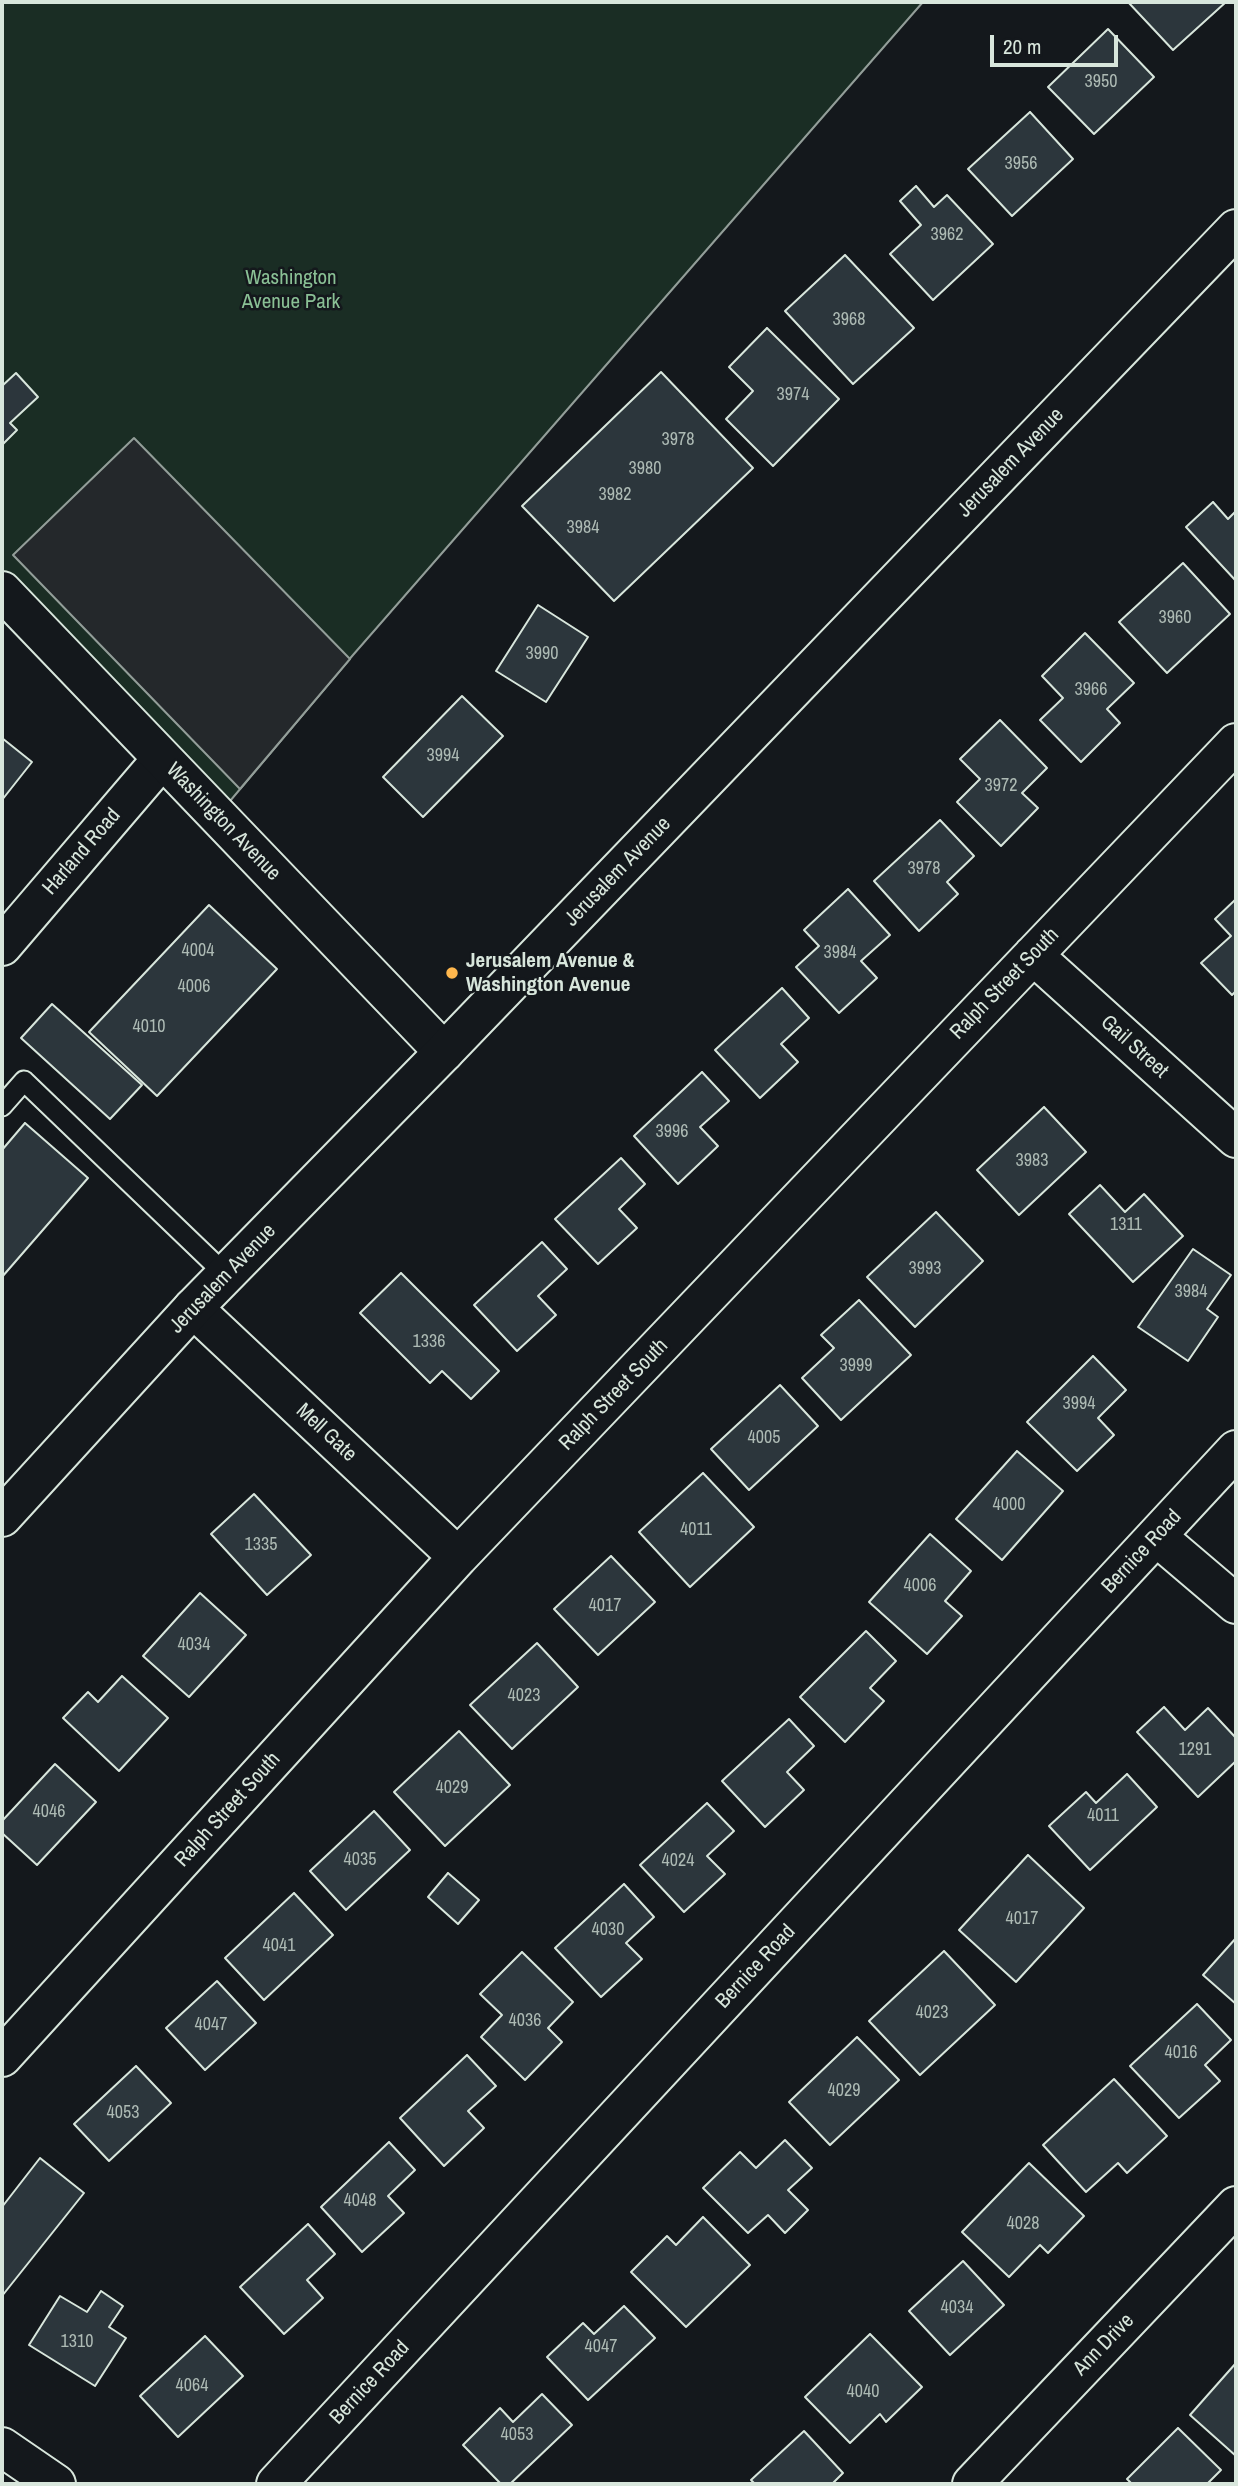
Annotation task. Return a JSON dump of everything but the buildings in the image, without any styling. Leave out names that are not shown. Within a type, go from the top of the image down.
[{"type":"street","name":"Jerusalem Avenue","points":[[2,1517],[193,1308],[444,1052],[1236,229]]},
{"type":"street","name":"Washington Avenue","points":[[2,591],[444,1052]]},
{"type":"street","name":"Ralph Street South","points":[[2,2057],[458,1557],[1236,743]]},
{"type":"street","name":"Harland Road","points":[[2,946],[162,759]]},
{"type":"street","name":"Gail Street","points":[[1033,955],[1236,1138]]},
{"type":"street","name":"Mell Gate","points":[[193,1308],[458,1557]]},
{"type":"street","name":"Bernice Road","points":[[276,2484],[1236,1450]]},
{"type":"street","points":[[1156,1536],[1236,1604]]},
{"type":"street","name":"Ann Drive","points":[[972,2484],[1236,2206]]},
{"type":"street","points":[[2,2446],[56,2484]]},
{"type":"lane","points":[[2,1106],[24,1081],[226,1275]]},
{"type":"green space","name":"Washington Avenue Park","points":[[2,2],[923,2],[353,655],[225,807],[2,571]]},
{"type":"shaded area","points":[[134,438],[350,659],[240,789],[13,555]]},
{"type":"place","name":"Jerusalem Avenue & Washington Avenue","points":[[452,973]]}]
